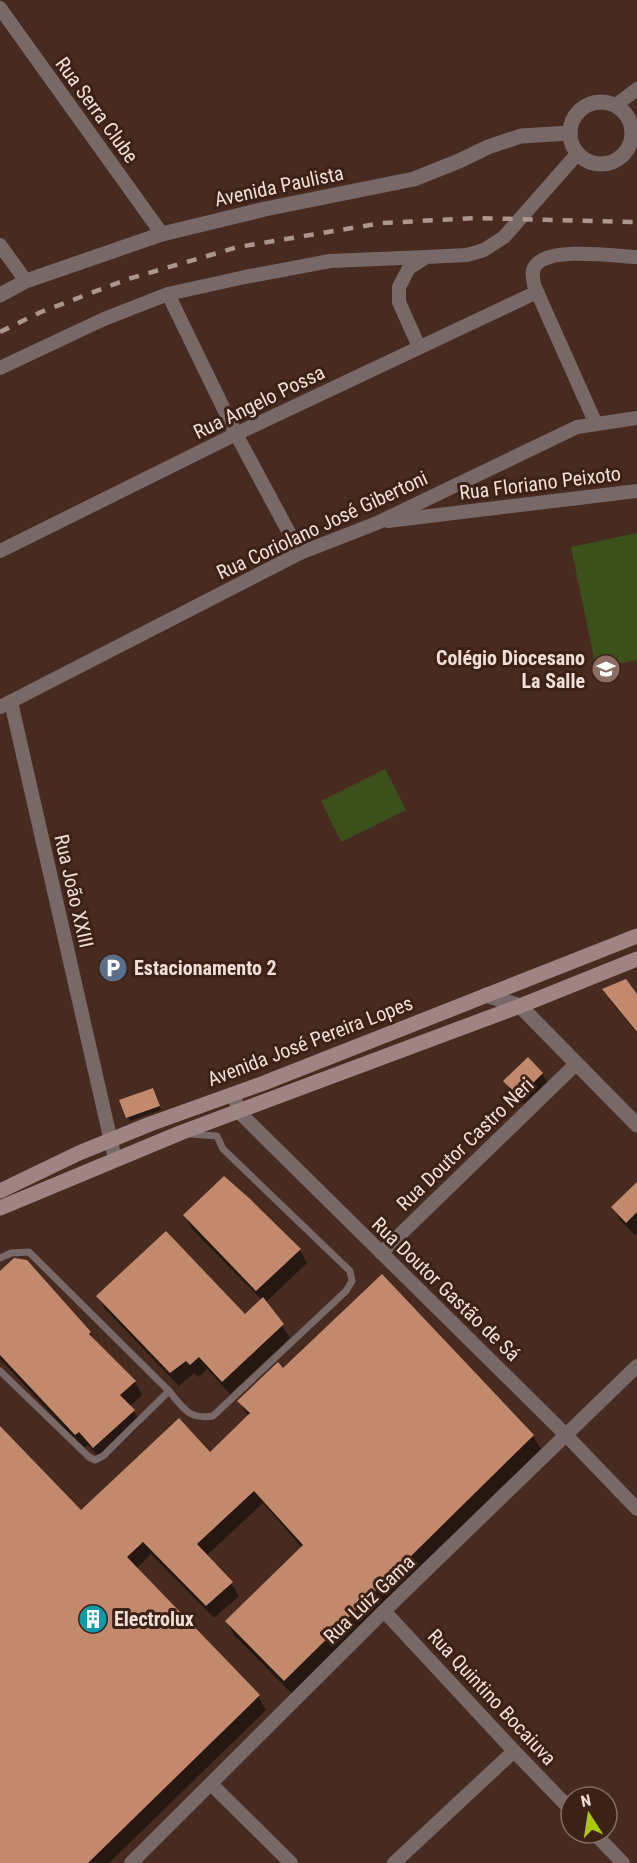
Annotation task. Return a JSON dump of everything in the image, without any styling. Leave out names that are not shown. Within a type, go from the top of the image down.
[{"type":"main road","name":"Avenida José Pereira Lopes","points":[[0,1191],[79,1153],[637,936]]},
{"type":"main road","name":"Avenida José Pereira Lopes","points":[[0,1208],[180,1132],[520,1006],[637,959]]},
{"type":"street","name":"Rua Serra Clube","points":[[0,8],[162,234]]},
{"type":"street","points":[[616,105],[637,89]]},
{"type":"street","points":[[595,102],[616,105],[625,112],[634,138],[626,152],[617,159],[596,164],[586,160],[572,144],[570,133],[577,113],[585,106],[595,102]]},
{"type":"street","name":"Avenida Paulista","points":[[0,295],[26,282],[162,234],[265,209],[414,179],[488,147],[521,136],[570,133]]},
{"type":"street","points":[[0,368],[104,320],[168,294],[244,276],[330,261],[467,255],[484,250],[504,237],[578,153]]},
{"type":"street","points":[[0,245],[26,282]]},
{"type":"street","points":[[596,424],[537,292],[532,275],[534,267],[550,256],[560,254],[637,257]]},
{"type":"street","points":[[419,347],[399,302],[399,287],[410,268],[426,257]]},
{"type":"street","name":"Rua Angelo Possa","points":[[0,551],[236,434],[537,292]]},
{"type":"street","points":[[168,294],[236,434],[300,553]]},
{"type":"street","name":"Rua Coriolano José Gibertoni","points":[[6,704],[300,553],[377,523],[577,427],[637,418]]},
{"type":"street","name":"Rua Floriano Peixoto","points":[[377,523],[637,491]]},
{"type":"street","name":"Rua João XXIII","points":[[6,704],[115,1159]]},
{"type":"street","points":[[486,995],[520,1006],[637,1125]]},
{"type":"street","name":"Rua Doutor Castro Neri","points":[[381,1253],[577,1063]]},
{"type":"street","points":[[234,1094],[238,1111]]},
{"type":"street","name":"Rua Doutor Gastão de Sá","points":[[238,1111],[567,1435],[637,1509]]},
{"type":"street","name":"Rua Luiz Gama","points":[[131,1863],[384,1611],[637,1366]]},
{"type":"street","name":"Rua Quintino Bocaiuva","points":[[384,1611],[559,1798]]},
{"type":"street","points":[[394,1863],[513,1751]]},
{"type":"street","points":[[211,1784],[291,1863]]},
{"type":"street","points":[[606,1845],[623,1863]]},
{"type":"lane","points":[[0,1258],[11,1253],[29,1252],[169,1392],[186,1412],[200,1418],[213,1416],[346,1291],[352,1281],[350,1271],[223,1149],[216,1136],[180,1132],[173,1116]]},
{"type":"lane","points":[[0,1371],[89,1457],[95,1460],[103,1456],[169,1392]]},
{"type":"green space","points":[[637,533],[637,660],[596,668],[571,547]]},
{"type":"green space","points":[[385,769],[406,810],[341,842],[321,801]]},
{"type":"building","points":[[626,979],[637,994],[637,1032],[602,989]]},
{"type":"building","points":[[528,1057],[543,1073],[519,1097],[503,1081]]},
{"type":"building","points":[[153,1088],[160,1106],[126,1118],[119,1100]]},
{"type":"building","points":[[224,1176],[301,1249],[256,1291],[183,1215]]},
{"type":"building","points":[[637,1182],[637,1212],[626,1223],[611,1207]]},
{"type":"building","points":[[166,1231],[245,1314],[263,1297],[284,1324],[222,1382],[199,1357],[190,1365],[186,1361],[170,1373],[96,1296]]},
{"type":"building","points":[[14,1258],[27,1260],[91,1332],[89,1334],[136,1381],[120,1395],[135,1410],[93,1448],[79,1432],[75,1435],[0,1355],[0,1271]]},
{"type":"building","points":[[382,1274],[534,1435],[284,1681],[225,1621],[303,1545],[254,1491],[197,1544],[233,1582],[206,1606],[143,1542],[127,1557],[260,1695],[88,1863],[0,1863],[0,1426],[81,1510],[179,1418],[210,1452],[250,1413],[237,1401],[278,1362],[283,1368]]},
{"type":"railway","points":[[0,332],[41,312],[128,279],[238,247],[382,223],[477,218],[637,222]]},
{"type":"place","name":"Colégio Diocesano La Salle","points":[[606,669]]},
{"type":"place","name":"Estacionamento 2","points":[[113,968]]},
{"type":"place","name":"Electrolux","points":[[93,1619]]}]
